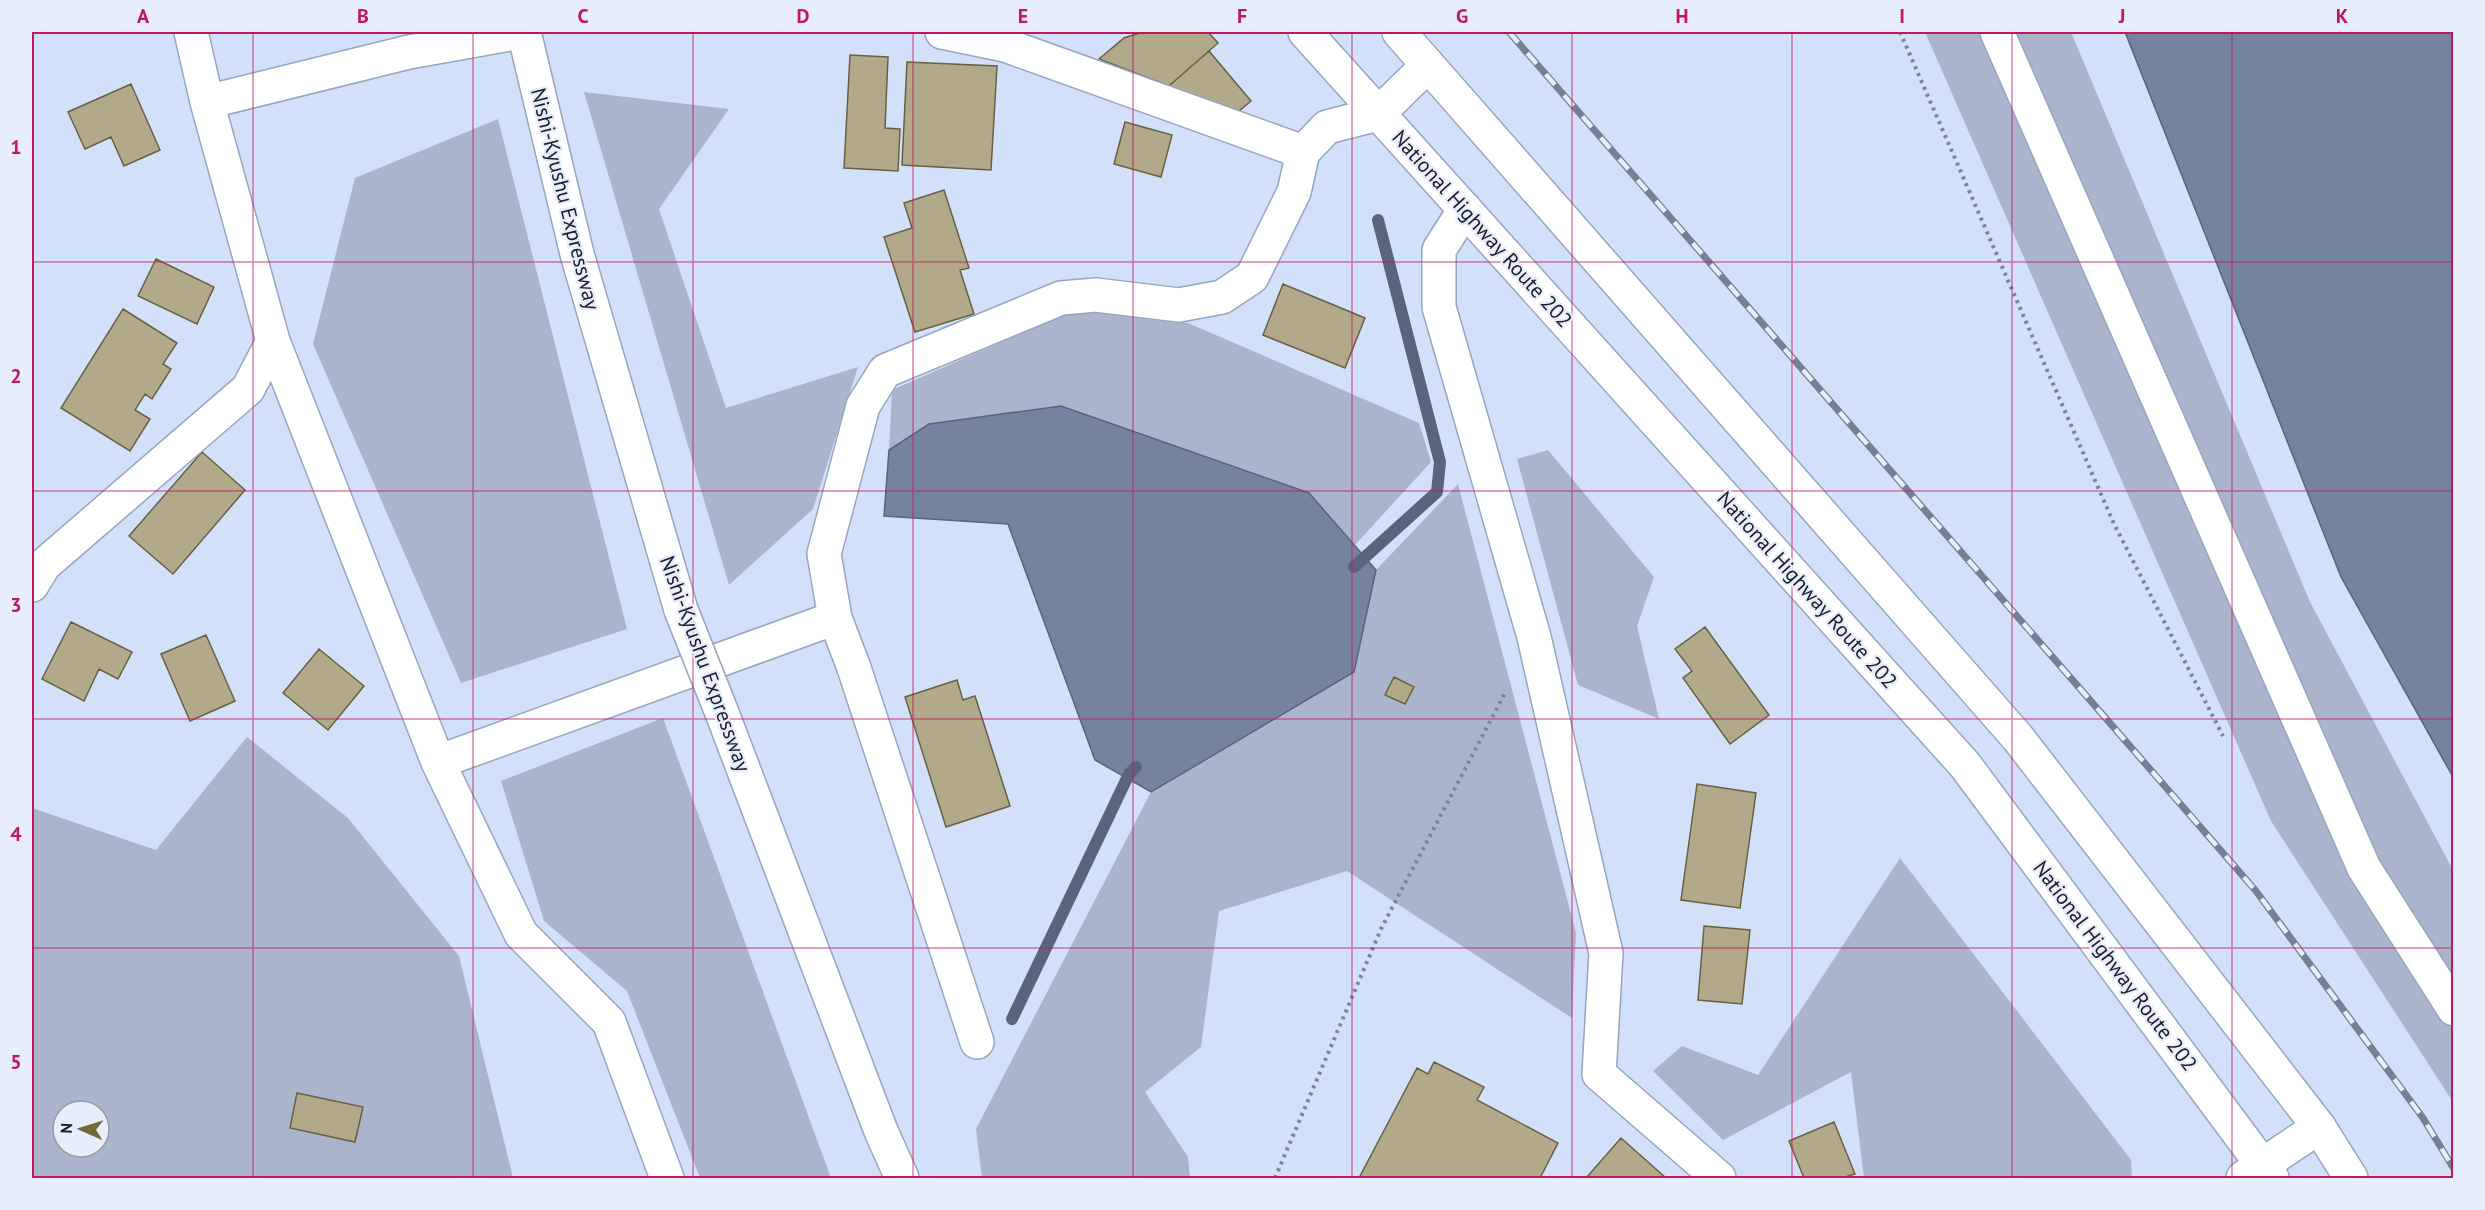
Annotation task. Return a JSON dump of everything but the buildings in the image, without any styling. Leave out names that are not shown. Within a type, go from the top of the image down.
[{"type":"main road","points":[[191,32],[207,102],[273,340],[438,762],[521,934],[609,1022],[667,1179]]},
{"type":"main road","points":[[207,102],[409,52],[522,32]]},
{"type":"main road","name":"Nishi-Kyushu Expressway","points":[[522,32],[577,254],[681,610],[880,1131],[902,1179]]},
{"type":"main road","points":[[942,32],[1005,45],[1303,152]]},
{"type":"main road","name":"National Highway Route 202","points":[[1305,32],[1965,765],[2260,1174]]},
{"type":"main road","points":[[1399,32],[2018,738],[2319,1127],[2351,1179]]},
{"type":"main road","points":[[1997,32],[2364,868],[2454,1009]]},
{"type":"main road","points":[[977,1042],[854,668],[835,618],[824,554],[863,406],[885,371],[1061,298],[1096,295],[1179,305],[1222,297],[1252,277],[1294,192],[1303,152],[1327,127],[1378,114],[1428,64]]},
{"type":"main road","points":[[1465,209],[1439,250],[1439,307],[1534,637],[1606,953],[1599,1074],[1719,1179]]},
{"type":"main road","points":[[32,585],[44,565],[248,389],[273,340]]},
{"type":"main road","points":[[438,762],[835,618]]},
{"type":"main road","points":[[2260,1174],[2319,1127]]},
{"type":"path","points":[[1900,32],[2114,524],[2223,736]]},
{"type":"path","points":[[1275,1179],[1381,929],[1506,689]]},
{"type":"shaded area","points":[[1925,32],[2071,32],[2310,602],[2453,870],[2453,1102],[2271,821]]},
{"type":"shaded area","points":[[2125,32],[2453,32],[2453,777],[2341,577]]},
{"type":"shaded area","points":[[584,92],[729,109],[659,209],[726,408],[858,367],[813,509],[729,585]]},
{"type":"shaded area","points":[[498,119],[627,629],[461,683],[313,344],[355,178]]},
{"type":"shaded area","points":[[1078,308],[1188,323],[1419,423],[1431,462],[1355,545],[1309,493],[929,424],[889,450],[892,390]]},
{"type":"shaded area","points":[[1061,406],[1309,493],[1376,570],[1354,672],[1151,792],[1095,760],[1008,524],[884,516],[889,450],[929,424]]},
{"type":"shaded area","points":[[1548,450],[1654,577],[1637,626],[1659,719],[1578,685],[1517,459]]},
{"type":"shaded area","points":[[1458,484],[1576,933],[1572,1018],[1347,871],[1219,911],[1201,1047],[1145,1092],[1188,1157],[1190,1178],[982,1178],[976,1129],[1151,792],[1354,672],[1376,570]]},
{"type":"shaded area","points":[[663,718],[831,1178],[700,1178],[627,991],[544,921],[501,781]]},
{"type":"shaded area","points":[[247,737],[348,818],[459,956],[513,1178],[32,1178],[32,808],[156,850]]},
{"type":"shaded area","points":[[1900,858],[2131,1160],[2132,1178],[1864,1178],[1851,1072],[1723,1140],[1653,1071],[1682,1046],[1758,1075]]},
{"type":"waterway","points":[[1354,567],[1437,492],[1440,462],[1378,220]]},
{"type":"waterway","points":[[1012,1019],[1129,774],[1136,767]]},
{"type":"railway","points":[[1509,32],[2256,891],[2423,1118],[2454,1169]]}]
